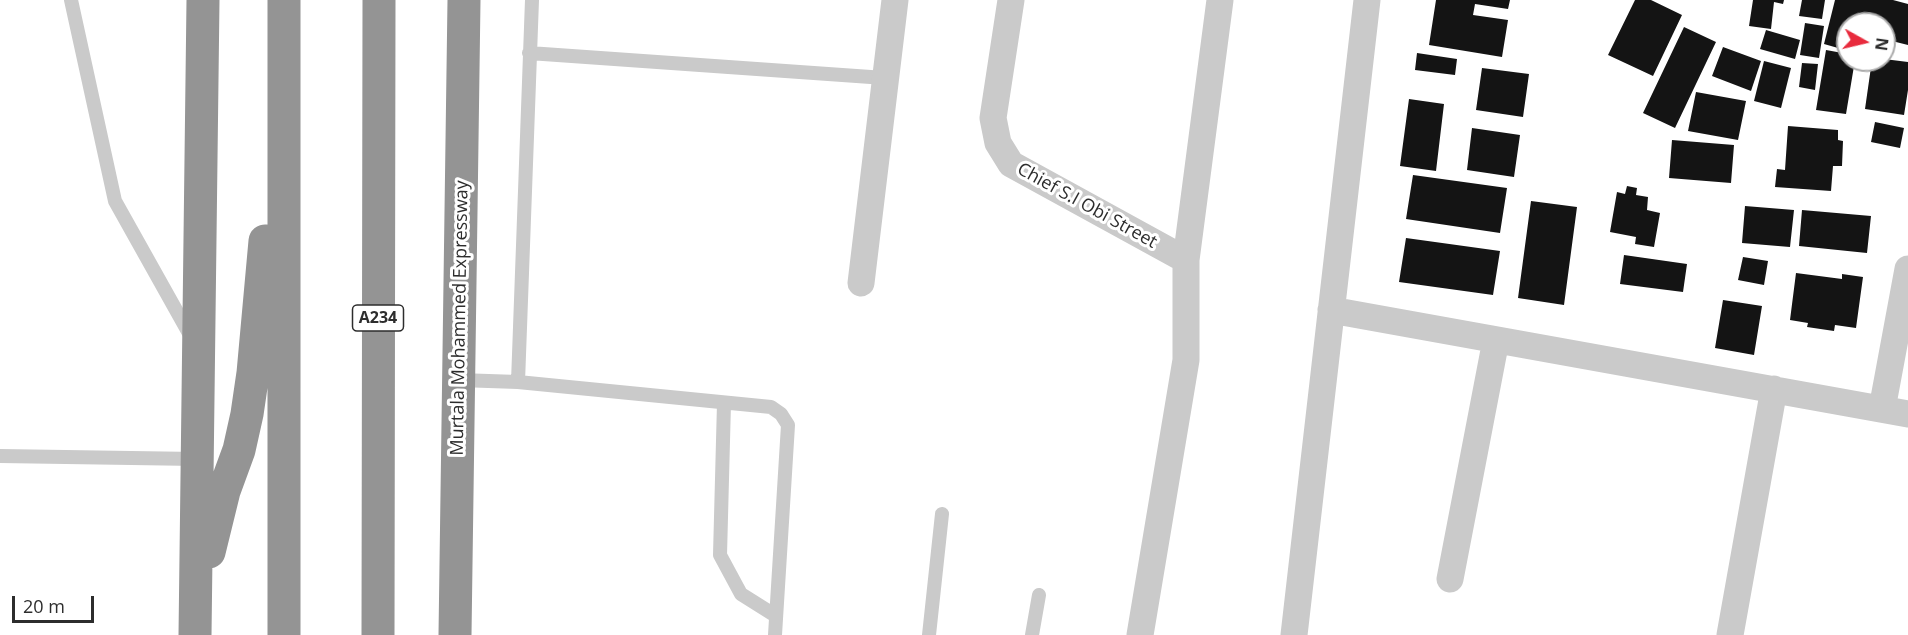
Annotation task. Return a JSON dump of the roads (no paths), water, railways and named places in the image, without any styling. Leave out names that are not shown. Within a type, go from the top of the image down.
[{"type":"highway","points":[[195,635],[203,0]]},
{"type":"highway","points":[[196,597],[224,491],[239,450],[248,404],[268,209],[284,0]]},
{"type":"highway","points":[[284,0],[284,635]]},
{"type":"highway","name":"A234","points":[[378,635],[379,0]]},
{"type":"highway","points":[[457,0],[464,82]]},
{"type":"highway","name":"Murtala Mohammed Expressway","points":[[455,635],[464,0]]},
{"type":"street","points":[[861,283],[895,0]]},
{"type":"street","name":"Chief S.I Obi Street","points":[[1011,0],[993,118],[998,143],[1011,164],[1186,260]]},
{"type":"street","points":[[1140,635],[1186,360],[1186,260],[1220,0]]},
{"type":"street","points":[[1294,635],[1367,0]]},
{"type":"street","points":[[1331,309],[1895,411],[1908,269]]},
{"type":"street","points":[[1450,579],[1496,339]]},
{"type":"street","points":[[1730,635],[1774,389]]},
{"type":"lane","points":[[71,0],[115,201],[199,350]]},
{"type":"lane","points":[[518,382],[532,0]]},
{"type":"lane","points":[[529,53],[885,78]]},
{"type":"lane","points":[[459,380],[518,382],[771,407],[782,414],[788,425],[775,635]]},
{"type":"lane","points":[[724,403],[720,555],[741,594],[776,615]]},
{"type":"lane","points":[[0,456],[198,459]]},
{"type":"lane","points":[[929,635],[942,514]]},
{"type":"lane","points":[[1032,635],[1039,595]]}]
